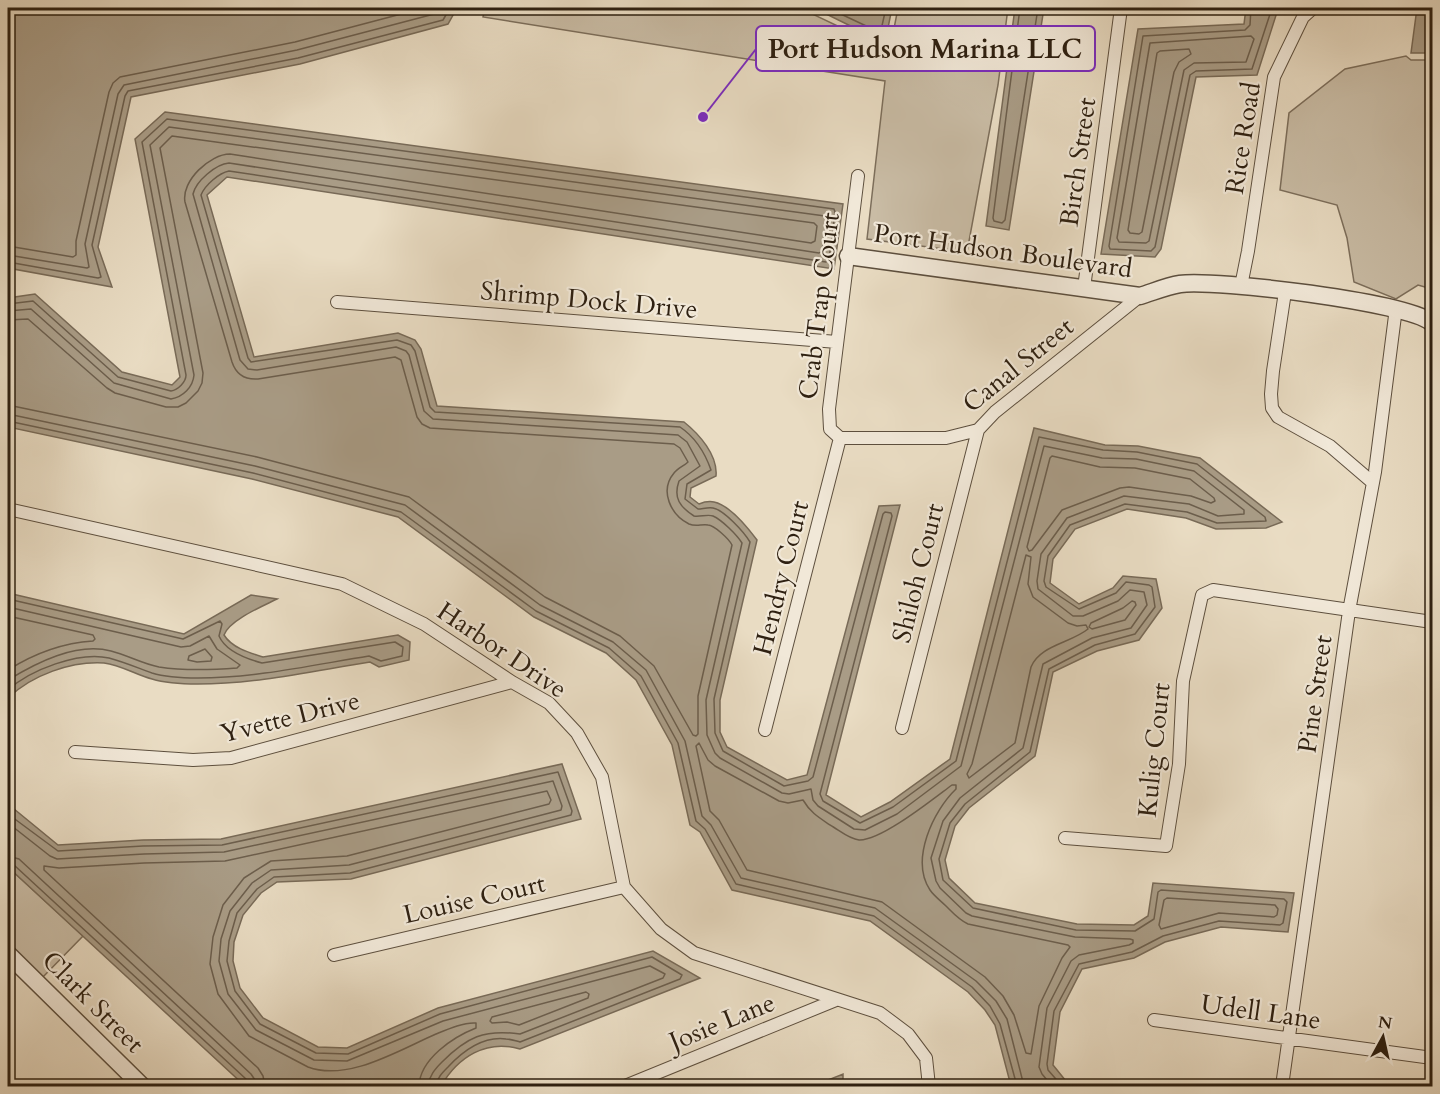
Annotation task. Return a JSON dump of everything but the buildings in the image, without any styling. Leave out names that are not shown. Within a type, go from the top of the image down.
[{"type":"street","name":"Birch Street","points":[[1084,288],[1122,8]]},
{"type":"street","name":"Rice Road","points":[[1241,286],[1274,78],[1303,18],[1313,8]]},
{"type":"street","name":"Crab Trap Court","points":[[840,438],[830,429],[829,409],[858,176]]},
{"type":"street","name":"Port Hudson Boulevard","points":[[848,256],[1140,296],[1180,284],[1241,286],[1396,308],[1426,317],[1432,322]]},
{"type":"street","points":[[1285,292],[1270,394],[1272,408],[1278,417],[1330,446],[1372,482]]},
{"type":"street","name":"Canal Street","points":[[840,438],[946,438],[978,430],[995,412],[1140,296]]},
{"type":"street","name":"Shrimp Dock Drive","points":[[337,302],[837,342]]},
{"type":"street","name":"Pine Street","points":[[1282,1086],[1349,611],[1372,482],[1396,308]]},
{"type":"street","name":"Shiloh Court","points":[[902,728],[978,430]]},
{"type":"street","name":"Hendry Court","points":[[765,730],[840,438]]},
{"type":"street","name":"Harbor Drive","points":[[8,509],[342,584],[424,624],[512,682],[549,703],[577,733],[602,777],[624,887]]},
{"type":"street","name":"Kulig Court","points":[[1065,838],[1166,846],[1179,764],[1183,681],[1202,595],[1213,590],[1349,611]]},
{"type":"street","points":[[1349,611],[1432,622]]},
{"type":"street","name":"Yvette Drive","points":[[75,752],[193,760],[231,758],[512,682]]},
{"type":"street","points":[[624,887],[661,929],[694,953],[880,1013],[908,1034],[926,1058],[928,1086]]},
{"type":"street","name":"Louise Court","points":[[334,955],[624,887]]},
{"type":"street","name":"Clark Street","points":[[8,954],[142,1086]]},
{"type":"street","name":"Josie Lane","points":[[625,1086],[836,1000]]},
{"type":"street","name":"Udell Lane","points":[[1154,1020],[1432,1058]]},
{"type":"shaded area","points":[[485,8],[804,8],[886,49],[891,44],[898,8],[1008,8],[998,85],[967,252],[867,239],[885,81],[483,17]]},
{"type":"shaded area","points":[[1406,56],[1411,60],[1432,60],[1432,289],[1418,285],[1396,299],[1354,282],[1347,238],[1337,205],[1280,190],[1289,113],[1345,69]]},
{"type":"shaded area","points":[[8,867],[83,936],[42,978],[8,944]]},
{"type":"water","points":[[8,8],[457,8],[448,24],[300,64],[131,97],[98,247],[112,287],[8,268]]},
{"type":"water","points":[[814,8],[892,8],[885,43]]},
{"type":"water","points":[[1015,8],[1044,8],[1009,230],[986,226]]},
{"type":"water","points":[[1246,8],[1280,8],[1257,75],[1196,77],[1161,249],[1155,257],[1101,254],[1138,29],[1244,24]]},
{"type":"water","points":[[1417,8],[1432,8],[1432,53],[1411,53]]},
{"type":"water","points":[[165,112],[843,204],[834,269],[227,177],[207,195],[254,357],[398,333],[415,340],[421,349],[437,406],[684,422],[696,433],[711,453],[716,476],[691,488],[690,497],[699,504],[712,502],[720,504],[732,512],[757,540],[720,700],[720,732],[727,747],[787,780],[807,775],[879,506],[900,505],[826,795],[861,817],[890,802],[950,759],[1034,428],[1105,445],[1138,446],[1200,458],[1282,522],[1266,528],[1216,529],[1186,518],[1127,509],[1075,529],[1053,559],[1050,583],[1079,604],[1113,588],[1123,576],[1156,579],[1162,608],[1139,640],[1097,651],[1053,672],[1035,756],[969,808],[955,826],[945,860],[949,878],[975,903],[1077,924],[1134,925],[1148,916],[1153,883],[1294,893],[1288,932],[1221,927],[1165,942],[1134,958],[1082,969],[1060,1012],[1053,1065],[1070,1086],[1011,1086],[995,1025],[985,1010],[968,992],[870,921],[732,890],[700,832],[690,825],[672,745],[636,680],[606,653],[534,617],[398,517],[252,479],[8,427],[8,298],[35,294],[122,372],[172,385],[180,377],[135,139]]},
{"type":"water","points":[[8,593],[184,634],[251,595],[277,599],[232,624],[224,635],[227,640],[236,647],[263,657],[398,635],[410,642],[409,660],[379,667],[370,662],[263,679],[198,684],[163,681],[104,663],[78,664],[40,676],[8,698]]},
{"type":"water","points":[[562,764],[581,819],[351,879],[277,882],[261,893],[243,915],[234,942],[233,961],[240,988],[263,1018],[318,1047],[347,1048],[438,1008],[653,951],[700,978],[520,1049],[496,1046],[474,1053],[456,1067],[441,1086],[245,1086],[8,867],[8,804],[58,845],[143,840],[221,839]]},
{"type":"water","points":[[843,1074],[843,1086],[813,1086]]},
{"type":"place","name":"Port Hudson Marina LLC","points":[[703,117]]}]
